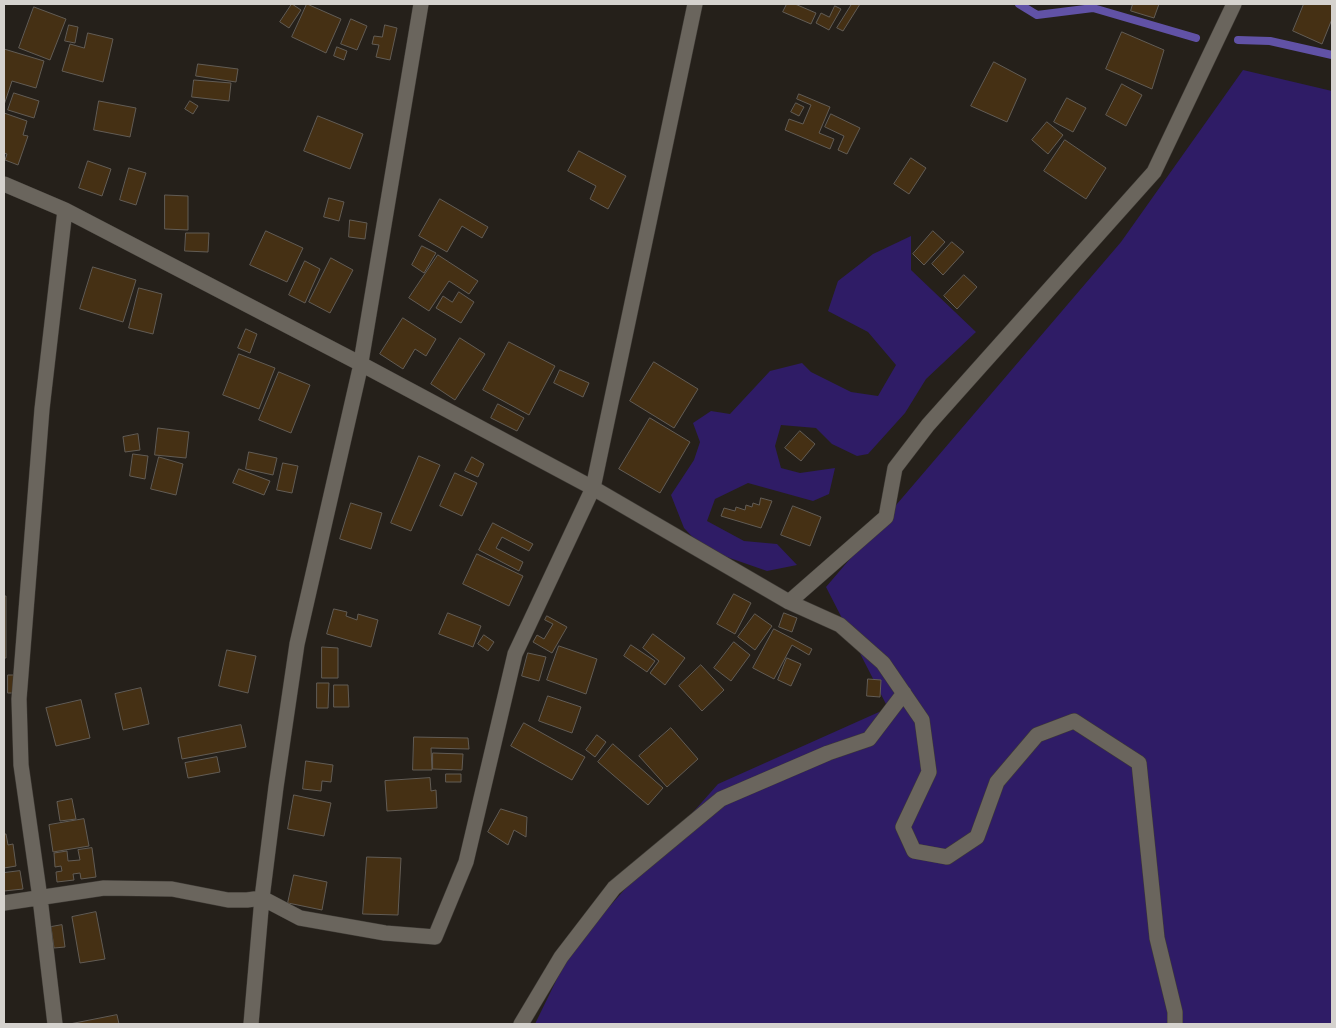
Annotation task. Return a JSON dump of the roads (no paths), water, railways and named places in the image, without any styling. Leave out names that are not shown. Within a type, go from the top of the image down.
[{"type":"street","points":[[252,1024],[262,898],[297,644],[360,366],[421,4]]},
{"type":"street","points":[[4,903],[104,888],[172,889],[228,900],[262,898],[300,918],[385,932],[435,937],[466,862],[515,654],[594,488],[695,4]]},
{"type":"street","points":[[789,602],[886,517],[895,468],[928,425],[1154,172],[1234,4]]},
{"type":"street","points":[[4,184],[65,210],[594,488],[789,602],[840,624],[883,662],[922,720],[929,772],[903,827],[914,851],[947,857],[977,837],[997,782],[1037,734],[1074,721],[1139,763],[1157,938],[1175,1012],[1175,1024]]},
{"type":"street","points":[[55,1024],[40,898],[21,765],[19,699],[42,409],[65,210]]},
{"type":"street","points":[[521,1024],[561,957],[614,888],[721,799],[828,753],[869,739],[904,693]]},
{"type":"waterway","points":[[1019,4],[1037,15],[1093,8],[1196,38]]},
{"type":"waterway","points":[[1238,40],[1270,41],[1332,55]]}]
